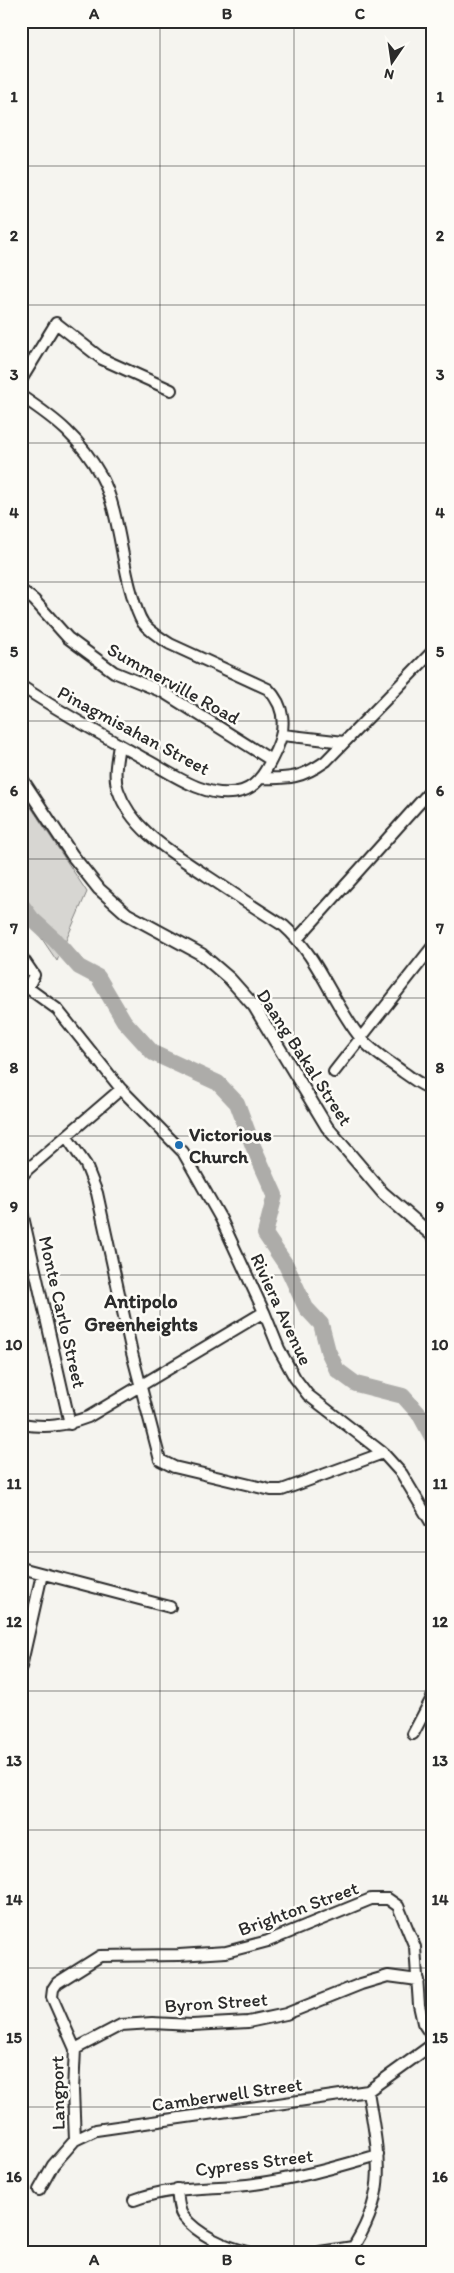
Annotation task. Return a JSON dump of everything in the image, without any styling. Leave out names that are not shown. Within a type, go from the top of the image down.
[{"type":"street","points":[[21,380],[56,324],[102,359],[171,390]]},
{"type":"street","name":"Pinagmisahan Street","points":[[21,396],[57,420],[73,436],[102,478],[111,504],[131,592],[143,623],[156,636],[170,644],[268,689],[275,696],[284,719],[283,735],[272,760],[261,778],[251,788],[240,792],[220,793],[200,788],[119,745],[21,686]]},
{"type":"street","name":"Summerville Road","points":[[21,590],[34,600],[68,638],[114,672],[163,692],[272,760]]},
{"type":"street","points":[[261,778],[287,779],[307,773],[326,761],[433,651]]},
{"type":"street","points":[[283,735],[344,742]]},
{"type":"street","points":[[119,745],[115,778],[117,788],[122,800],[137,823],[168,850],[284,926],[298,938],[309,952],[334,999],[360,1038],[387,1061],[423,1085],[433,1088]]},
{"type":"street","name":"Daang Bakal Street","points":[[21,778],[72,855],[99,889],[127,914],[201,954],[230,979],[254,1006],[327,1126],[383,1193],[433,1236]]},
{"type":"street","points":[[298,938],[433,788]]},
{"type":"street","points":[[334,1072],[433,946]]},
{"type":"street","points":[[21,956],[34,976],[25,985]]},
{"type":"street","name":"Riviera Avenue","points":[[25,985],[57,1010],[121,1089],[182,1152],[221,1219],[279,1349],[295,1378],[308,1395],[383,1454],[402,1474],[433,1526]]},
{"type":"street","points":[[21,1178],[28,1169],[121,1089]]},
{"type":"street","points":[[66,1136],[86,1165],[98,1193],[132,1353],[157,1455],[165,1464],[271,1490],[282,1490],[383,1454]]},
{"type":"street","name":"Monte Carlo Street","points":[[21,1208],[70,1424]]},
{"type":"street","points":[[21,1424],[42,1427],[70,1424],[88,1417],[264,1312]]},
{"type":"street","points":[[21,1568],[170,1607]]},
{"type":"street","points":[[21,1667],[42,1574]]},
{"type":"street","points":[[413,1734],[433,1696]]},
{"type":"street","name":"Brighton Street","points":[[53,1989],[56,1983],[100,1956],[179,1955],[226,1952],[268,1941],[371,1899],[388,1899],[398,1906],[415,1947],[418,1980]]},
{"type":"street","name":"Byron Street","points":[[75,2049],[121,2025],[192,2025],[248,2022],[286,2014],[361,1984],[388,1976],[418,1980]]},
{"type":"street","points":[[418,1980],[419,2005],[423,2023],[433,2038]]},
{"type":"street","name":"Langport","points":[[53,1989],[52,1997],[75,2049],[73,2090],[75,2140]]},
{"type":"street","name":"Camberwell Street","points":[[39,2190],[53,2165],[75,2140],[96,2130],[368,2090],[433,2044]]},
{"type":"street","points":[[320,2252],[352,2250],[372,2213],[380,2172],[368,2090]]},
{"type":"street","name":"Cypress Street","points":[[134,2200],[148,2194],[177,2189],[246,2185],[299,2178],[378,2155]]},
{"type":"street","points":[[177,2189],[182,2215],[208,2236],[232,2248],[248,2252]]},
{"type":"shaded area","points":[[21,792],[87,892],[57,961],[21,908]]},
{"type":"waterway","points":[[21,904],[32,919],[54,939],[79,967],[98,977],[124,1021],[153,1053],[218,1083],[237,1103],[253,1146],[275,1195],[265,1234],[286,1265],[306,1308],[321,1324],[328,1351],[337,1370],[356,1384],[403,1396],[420,1415],[433,1439]]},
{"type":"place","name":"Victorious Church","points":[[179,1145]]},
{"type":"district","name":"Antipolo Greenheights","points":[[141,1312]]}]
